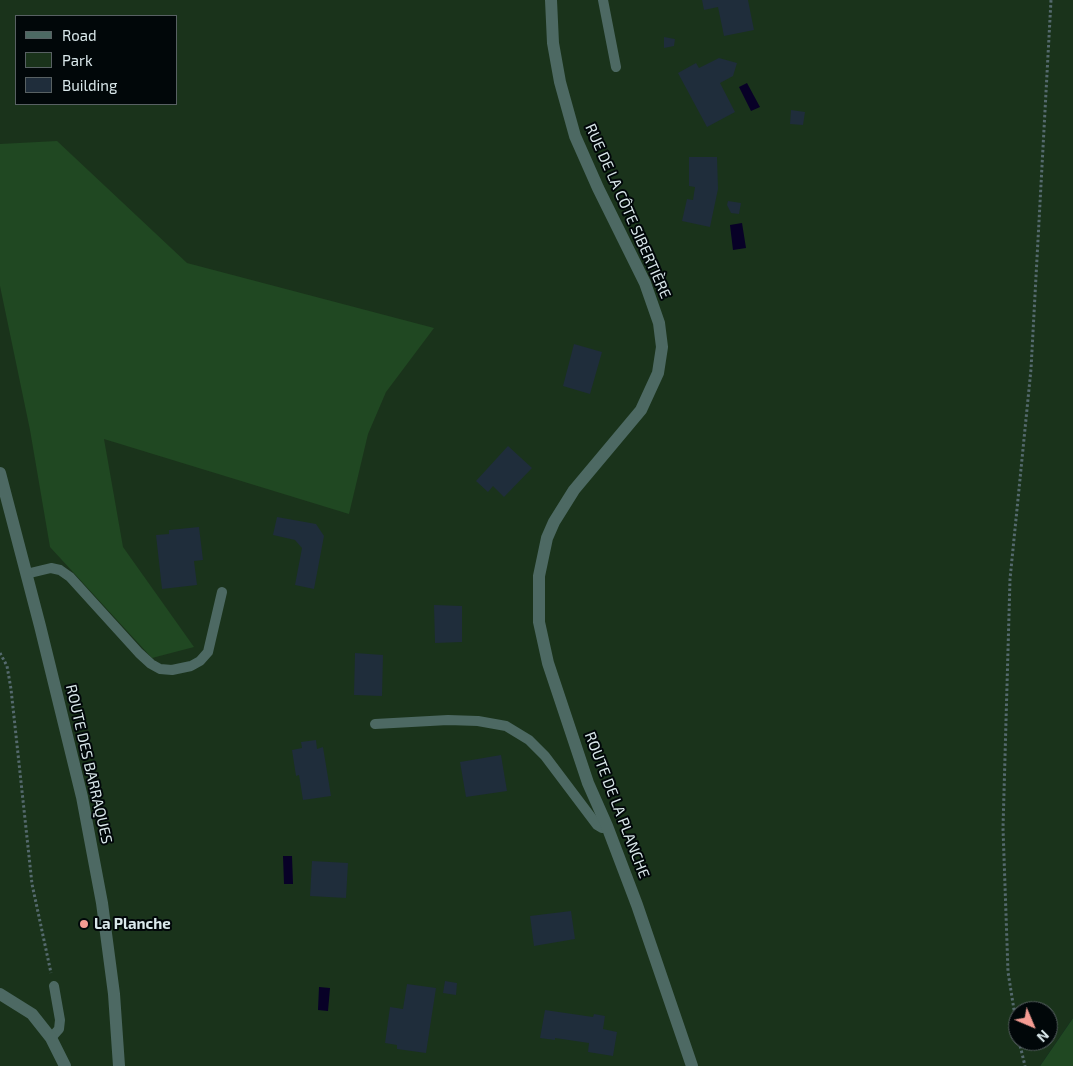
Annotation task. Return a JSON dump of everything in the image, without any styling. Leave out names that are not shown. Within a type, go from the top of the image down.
[{"type":"street","name":"RUE DE LA CÔTE SIBERTIÈRE","points":[[544,551],[554,522],[574,490],[641,410],[658,372],[662,347],[659,323],[646,282],[598,188],[575,136],[560,82],[553,42],[551,0]]},
{"type":"street","name":"ROUTE DES BARRAQUES","points":[[0,473],[82,797],[98,884],[114,994],[119,1066]]},
{"type":"street","name":"ROUTE DE LA PLANCHE","points":[[544,551],[539,576],[539,622],[548,663],[588,783],[638,905],[692,1066]]},
{"type":"street","points":[[0,994],[32,1014],[51,1038],[65,1066]]},
{"type":"lane","points":[[603,0],[616,67]]},
{"type":"lane","points":[[26,574],[51,568],[60,570],[70,577],[139,653],[160,669],[172,670],[191,666],[200,661],[208,652],[222,592]]},
{"type":"lane","points":[[375,724],[448,720],[478,721],[506,726],[529,740],[545,756],[597,825],[602,828],[607,826]]},
{"type":"lane","points":[[51,1038],[59,1029],[60,1020],[54,986]]},
{"type":"path","points":[[1013,1001],[1008,972],[1003,828],[1009,589],[1032,369],[1051,0]]},
{"type":"path","points":[[0,653],[7,666],[11,689],[32,884],[54,986]]},
{"type":"path","points":[[1021,1051],[1025,1066]]},
{"type":"green space","points":[[0,0],[1073,0],[1073,1018],[1058,1040],[1058,1001],[1008,1001],[1008,1051],[1050,1051],[1040,1066],[0,1066]]},
{"type":"green space","points":[[57,141],[187,263],[434,328],[386,392],[368,434],[349,514],[104,439],[123,547],[194,647],[152,658],[50,547],[30,430],[0,286],[0,144]]},
{"type":"green space","points":[[1073,1018],[1073,1066],[1040,1066],[1050,1051],[1058,1051],[1058,1040]]},
{"type":"shaded area","points":[[747,83],[760,107],[751,111],[739,87]]},
{"type":"shaded area","points":[[742,223],[746,248],[733,250],[730,225]]},
{"type":"shaded area","points":[[283,856],[292,856],[293,884],[284,884]]},
{"type":"shaded area","points":[[319,987],[330,988],[328,1011],[318,1010]]},
{"type":"building","points":[[702,0],[748,0],[754,30],[724,36],[718,7],[704,10]]},
{"type":"building","points":[[664,37],[675,39],[674,46],[664,48]]},
{"type":"building","points":[[719,58],[737,63],[733,76],[720,83],[735,112],[707,127],[678,73],[696,63],[699,68]]},
{"type":"building","points":[[791,110],[805,112],[803,125],[790,124]]},
{"type":"building","points":[[689,157],[717,157],[718,189],[710,227],[682,221],[687,199],[693,200],[695,187],[689,186]]},
{"type":"building","points":[[728,201],[741,203],[739,214],[731,213],[727,205]]},
{"type":"building","points":[[574,344],[602,352],[590,394],[563,386]]},
{"type":"building","points":[[508,446],[532,468],[504,497],[493,486],[488,492],[476,481]]},
{"type":"building","points":[[277,517],[316,524],[324,536],[314,589],[295,585],[302,548],[295,540],[273,535]]},
{"type":"building","points":[[199,527],[203,560],[194,561],[197,585],[162,589],[156,535],[169,534],[169,530]]},
{"type":"building","points":[[434,605],[462,606],[462,642],[435,643]]},
{"type":"building","points":[[355,653],[383,655],[382,696],[354,695]]},
{"type":"building","points":[[316,740],[317,749],[323,747],[331,796],[303,800],[299,775],[296,776],[292,750],[302,748],[301,742]]},
{"type":"building","points":[[501,755],[507,791],[466,797],[460,762]]},
{"type":"building","points":[[312,861],[348,863],[346,898],[310,896]]},
{"type":"building","points":[[571,911],[575,939],[534,946],[530,916]]},
{"type":"building","points":[[445,981],[457,983],[456,995],[443,993]]},
{"type":"building","points":[[407,984],[436,988],[426,1053],[397,1049],[397,1045],[385,1043],[390,1007],[403,1009]]},
{"type":"building","points":[[545,1010],[593,1017],[594,1014],[605,1016],[603,1029],[617,1032],[613,1056],[588,1052],[589,1043],[555,1038],[555,1040],[540,1038]]},
{"type":"place","name":"La Planche","points":[[84,924]]}]
